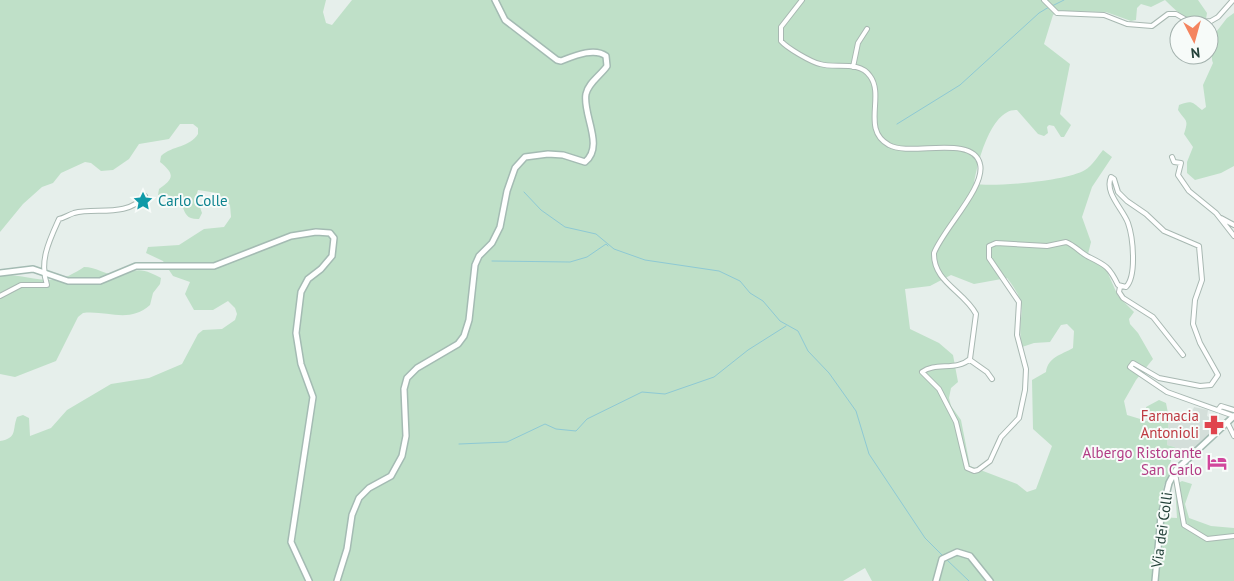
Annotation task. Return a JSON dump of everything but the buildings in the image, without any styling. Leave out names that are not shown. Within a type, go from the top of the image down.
[{"type":"street","points":[[337,581],[347,548],[352,515],[359,498],[369,488],[392,476],[402,456],[407,419],[404,390],[408,378],[417,368],[458,344],[464,336],[470,320],[475,265],[479,256],[492,243],[500,227],[507,191],[515,168],[525,158],[548,154],[563,154],[585,162],[590,158],[592,132],[586,96],[590,86],[607,66],[606,56],[598,52],[561,61],[557,60],[506,20],[495,0]]},
{"type":"street","points":[[802,0],[781,27],[781,41],[818,64],[853,67],[868,73],[873,82],[874,124],[879,136],[887,144],[908,150],[956,147],[965,149],[978,157],[981,174],[978,183],[934,253],[934,264],[942,277],[976,314],[970,360]]},
{"type":"street","points":[[1045,2],[1057,13],[1104,15],[1127,24],[1152,26],[1168,14],[1176,14],[1190,22],[1211,21],[1218,17],[1232,0]]},
{"type":"street","points":[[853,67],[858,42],[867,29]]},
{"type":"street","points":[[1172,157],[1174,162],[1181,163],[1178,175],[1189,191],[1219,217],[1234,236]]},
{"type":"street","points":[[1120,287],[1126,287],[1129,284],[1133,255],[1127,221],[1112,195],[1109,181],[1111,177],[1114,179],[1118,192],[1127,202],[1146,214],[1164,232],[1199,246],[1202,280],[1193,312],[1192,324],[1200,343],[1218,375],[1212,385],[1200,386],[1159,378],[1133,363],[1130,367],[1167,392],[1234,416]]},
{"type":"street","points":[[0,296],[21,285],[45,287],[47,285],[43,273],[46,247],[59,219],[74,213],[117,211],[141,200],[144,196]]},
{"type":"street","points":[[1219,217],[1234,225]]},
{"type":"street","points":[[0,273],[27,269],[68,281],[100,281],[136,266],[214,266],[274,241],[300,235],[325,232],[334,238],[332,256],[326,264],[308,279],[301,292],[296,333],[301,364],[312,397],[291,542],[309,581]]},
{"type":"street","points":[[970,360],[954,366],[928,368],[922,372],[930,378],[943,396],[956,422],[964,464],[974,471],[985,467],[1001,437],[1019,418],[1025,390],[1026,369],[1017,335],[1019,302],[989,258],[989,246],[996,243],[1047,246],[1066,242],[1105,264],[1120,287],[1119,292],[1123,298],[1152,317],[1183,355]]},
{"type":"street","points":[[970,360],[987,372],[992,379]]},
{"type":"street","points":[[1218,410],[1221,406],[1234,410]]},
{"type":"street","name":"Via dei Colli","points":[[1155,581],[1160,546],[1161,516],[1167,487],[1175,472],[1234,416]]},
{"type":"street","points":[[1228,422],[1234,436]]},
{"type":"street","points":[[1175,472],[1184,525],[1207,539],[1234,536]]},
{"type":"street","points":[[936,581],[942,559],[951,552],[963,552],[970,556],[990,581]]},
{"type":"shaded area","points":[[1194,407],[1208,410],[1207,416],[1215,420],[1216,429],[1192,452],[1185,452],[1179,458],[1173,453],[1175,447],[1167,445],[1169,418],[1190,417]]},
{"type":"green space","points":[[0,0],[326,0],[323,12],[326,23],[332,25],[352,0],[1165,0],[1151,7],[1141,4],[1137,8],[1136,20],[1131,21],[1106,12],[1059,11],[1053,15],[1044,44],[1070,64],[1060,114],[1071,125],[1064,137],[1061,137],[1054,126],[1049,125],[1047,127],[1048,133],[1044,136],[1038,134],[1017,110],[1008,112],[993,127],[987,139],[978,164],[974,184],[1014,184],[1048,180],[1076,174],[1085,170],[1103,150],[1112,157],[1092,187],[1082,217],[1091,242],[1087,258],[1106,269],[1118,296],[1134,312],[1129,319],[1130,324],[1138,333],[1153,359],[1136,380],[1124,401],[1127,415],[1147,421],[1146,407],[1159,400],[1166,403],[1169,418],[1167,445],[1175,447],[1170,464],[1173,470],[1164,485],[1159,517],[1177,518],[1175,485],[1182,481],[1192,484],[1185,504],[1189,518],[1211,526],[1234,528],[1234,581],[872,581],[865,568],[843,581],[0,581],[0,441],[12,436],[17,417],[23,415],[29,418],[30,436],[51,428],[67,410],[111,384],[149,378],[182,364],[198,334],[203,330],[222,329],[235,320],[237,314],[235,308],[228,301],[213,310],[194,310],[185,294],[190,282],[173,276],[163,261],[146,253],[148,247],[179,245],[204,229],[224,227],[231,217],[230,205],[217,193],[198,190],[196,196],[202,213],[199,219],[187,215],[176,198],[169,195],[158,195],[159,189],[168,182],[171,176],[160,162],[161,156],[194,139],[198,134],[198,128],[193,124],[180,124],[169,139],[139,144],[129,159],[113,170],[101,171],[91,163],[85,162],[61,173],[53,183],[42,187],[23,204],[0,232]],"holes":[[[951,275],[974,284],[1007,278],[1015,289],[1021,305],[1020,335],[1022,347],[1034,343],[1050,342],[1061,325],[1067,324],[1074,331],[1073,348],[1052,360],[1046,372],[1032,380],[1033,429],[1052,446],[1036,489],[1027,492],[1017,484],[970,466],[961,420],[951,406],[949,398],[951,388],[958,382],[953,355],[939,343],[910,329],[905,289],[930,286]]]},
{"type":"green space","points":[[1165,0],[1198,0],[1207,13],[1207,15],[1182,15]]},
{"type":"green space","points":[[1234,13],[1234,166],[1221,173],[1195,180],[1187,173],[1187,162],[1193,147],[1184,134],[1185,119],[1178,110],[1179,105],[1189,102],[1202,110],[1206,107],[1203,85],[1212,65],[1219,65],[1219,28]]},
{"type":"green space","points":[[84,267],[119,276],[137,270],[144,271],[161,278],[160,284],[153,293],[150,305],[142,311],[126,315],[83,313],[78,317],[56,361],[15,377],[0,374],[0,275],[55,280],[68,276]]},
{"type":"waterway","points":[[1052,6],[1064,0]]},
{"type":"waterway","points":[[897,124],[960,85],[1039,13],[1049,7]]},
{"type":"waterway","points":[[524,192],[541,210],[565,227],[596,234],[614,249],[645,260],[719,271],[740,281],[750,293],[763,301],[780,321],[798,331],[808,351],[829,373],[856,411],[869,454],[925,538],[943,556]]},
{"type":"waterway","points":[[492,261],[570,262],[587,257],[606,244],[608,246]]},
{"type":"waterway","points":[[459,444],[507,442],[545,424],[556,429],[576,431],[587,419],[642,392],[665,394],[714,377],[748,350],[786,326]]},
{"type":"waterway","points":[[946,559],[969,581]]},
{"type":"place","name":"Carlo Colle","points":[[143,201]]},
{"type":"place","name":"Farmacia Antonioli","points":[[1214,425]]},
{"type":"place","name":"Albergo Ristorante San Carlo","points":[[1217,462]]}]
